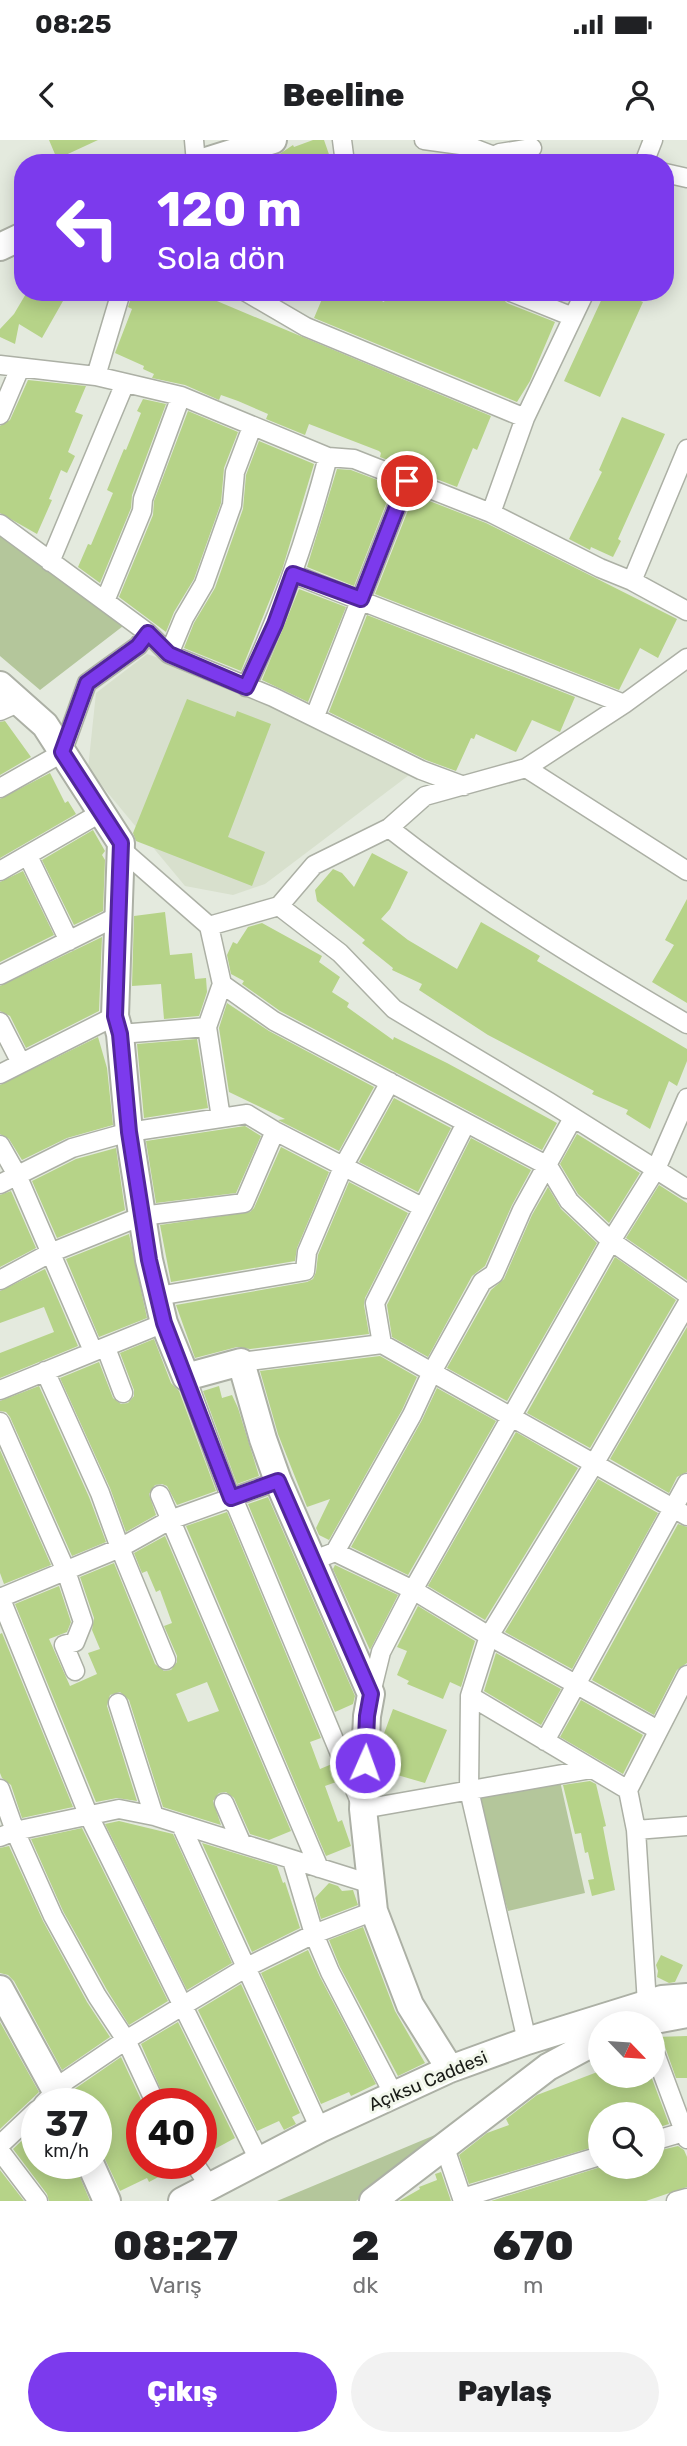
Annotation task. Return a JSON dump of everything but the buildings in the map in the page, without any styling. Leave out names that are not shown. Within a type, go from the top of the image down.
[{"type":"street","points":[[227,154],[273,140]]},
{"type":"street","points":[[424,140],[468,146],[479,154]]},
{"type":"street","points":[[507,154],[532,148]]},
{"type":"street","points":[[96,376],[118,301]]},
{"type":"street","points":[[261,301],[306,327],[525,418]]},
{"type":"street","points":[[533,301],[573,317]]},
{"type":"street","points":[[491,513],[525,418],[581,301]]},
{"type":"street","points":[[0,365],[96,376],[181,396],[328,457],[354,459],[491,513],[600,568],[632,581],[687,611]]},
{"type":"street","points":[[0,415],[20,368]]},
{"type":"street","points":[[50,562],[125,383]]},
{"type":"street","points":[[105,601],[142,510],[142,499],[181,396]]},
{"type":"street","points":[[169,654],[184,618],[204,584],[232,505],[235,472],[252,427]]},
{"type":"street","points":[[632,581],[687,449]]},
{"type":"street","points":[[246,687],[275,624],[293,574],[328,457]]},
{"type":"street","points":[[315,716],[407,481]]},
{"type":"street","points":[[0,524],[148,633],[169,654],[315,716],[421,771],[464,786]]},
{"type":"street","points":[[293,574],[624,704]]},
{"type":"street","points":[[0,788],[62,752],[87,683],[138,646],[148,633]]},
{"type":"street","points":[[209,926],[279,906],[314,865],[388,828],[425,796],[526,768],[624,704],[687,658]]},
{"type":"street","points":[[6,700],[45,725],[121,843],[118,1025],[129,1132],[149,1260],[164,1323],[231,1498],[363,1809]]},
{"type":"street","points":[[526,768],[687,871]]},
{"type":"street","points":[[0,871],[102,812]]},
{"type":"street","points":[[388,828],[438,867],[603,975],[687,1024]]},
{"type":"street","points":[[121,849],[209,926],[222,984],[207,1027],[221,1118]]},
{"type":"street","points":[[28,856],[69,941]]},
{"type":"street","points":[[279,906],[340,953],[394,1009],[687,1189]]},
{"type":"street","points":[[0,975],[120,915]]},
{"type":"street","points":[[222,984],[274,1021],[548,1166],[569,1201],[611,1241],[687,1294]]},
{"type":"street","points":[[0,1022],[20,1063]]},
{"type":"street","points":[[0,1074],[20,1063],[118,1025],[207,1027]]},
{"type":"street","points":[[158,1296],[305,1270],[307,1252],[344,1165],[390,1082]]},
{"type":"street","points":[[450,2069],[410,2005],[374,1911],[363,1809],[367,1716],[381,1652],[510,1417],[611,1241],[656,1169],[687,1098]]},
{"type":"street","points":[[0,1184],[72,1148],[129,1132],[247,1114],[422,1207]]},
{"type":"street","points":[[324,1556],[412,1415],[432,1372],[482,1282],[494,1274],[522,1210],[573,1118]]},
{"type":"street","points":[[382,1344],[375,1303],[466,1123]]},
{"type":"street","points":[[0,1280],[50,1253],[142,1216],[244,1203],[275,1131]]},
{"type":"street","points":[[0,1145],[17,1175],[50,1253],[123,1393]]},
{"type":"street","points":[[527,2040],[469,1790],[470,1696],[489,1636],[687,1304]]},
{"type":"street","points":[[0,1390],[164,1323]]},
{"type":"street","points":[[186,1377],[241,1362],[382,1344],[679,1512]]},
{"type":"street","points":[[241,1362],[262,1439],[278,1481],[324,1556],[371,1694]]},
{"type":"street","points":[[45,1371],[100,1493],[166,1660]]},
{"type":"street","points":[[0,1422],[66,1571],[83,1622],[75,1642],[64,1645],[75,1671]]},
{"type":"street","points":[[260,2162],[88,1815],[0,1597],[120,1548],[170,1520],[278,1481]]},
{"type":"street","points":[[545,1741],[679,1512],[687,1483]]},
{"type":"street","points":[[160,1495],[319,1868]]},
{"type":"street","points":[[324,1556],[413,1590],[489,1636],[658,1730]]},
{"type":"street","points":[[643,2011],[636,1830],[628,1790],[687,1675]]},
{"type":"street","points":[[470,1696],[628,1790]]},
{"type":"street","points":[[118,1703],[154,1816]]},
{"type":"street","points":[[363,1809],[591,1769]]},
{"type":"street","points":[[0,1789],[8,1834],[97,1996],[126,2040],[148,2088]]},
{"type":"street","points":[[224,1803],[241,1842]]},
{"type":"street","points":[[8,1834],[119,1809],[154,1816],[371,1884]]},
{"type":"street","points":[[181,1825],[320,2129]]},
{"type":"street","points":[[636,1830],[687,1826]]},
{"type":"street","points":[[292,1860],[314,1934],[330,1972],[394,2095]]},
{"type":"street","points":[[62,2088],[67,2080],[126,2040],[247,1967],[314,1934],[374,1911]]},
{"type":"street","points":[[0,1989],[49,2088]]},
{"type":"street","name":"Açıksu Caddesi","points":[[650,2011],[663,1998],[687,1997]]},
{"type":"street","name":"Açıksu Caddesi","points":[[665,2016],[687,2014]]},
{"type":"street","name":"Açıksu Caddesi","points":[[182,2201],[320,2129],[450,2069],[527,2040],[588,2028]]},
{"type":"street","points":[[373,2201],[548,2067],[588,2045]]},
{"type":"street","points":[[665,2079],[686,2134],[665,2138]]},
{"type":"street","points":[[0,2145],[21,2125]]},
{"type":"street","points":[[444,2148],[463,2200],[588,2160]]},
{"type":"street","points":[[0,2151],[38,2201]]},
{"type":"street","points":[[97,2179],[107,2201]]},
{"type":"street","points":[[205,2179],[210,2187]]},
{"type":"street","points":[[676,2201],[687,2197]]},
{"type":"shaded area","points":[[147,654],[269,695],[421,766],[265,884],[233,895],[185,886],[88,769],[96,693]]},
{"type":"green space","points":[[0,529],[127,623],[40,690],[0,656]]},
{"type":"green space","points":[[560,1781],[585,1893],[508,1911],[475,1796]]},
{"type":"green space","points":[[447,2130],[356,2201],[277,2201]]},
{"type":"route","points":[[365,1763],[371,1694],[278,1481],[231,1498],[164,1323],[149,1260],[129,1132],[120,1034],[115,1016],[121,843],[62,752],[87,683],[138,646],[148,633],[169,654],[246,687],[275,624],[293,574],[361,599],[407,481]]}]
